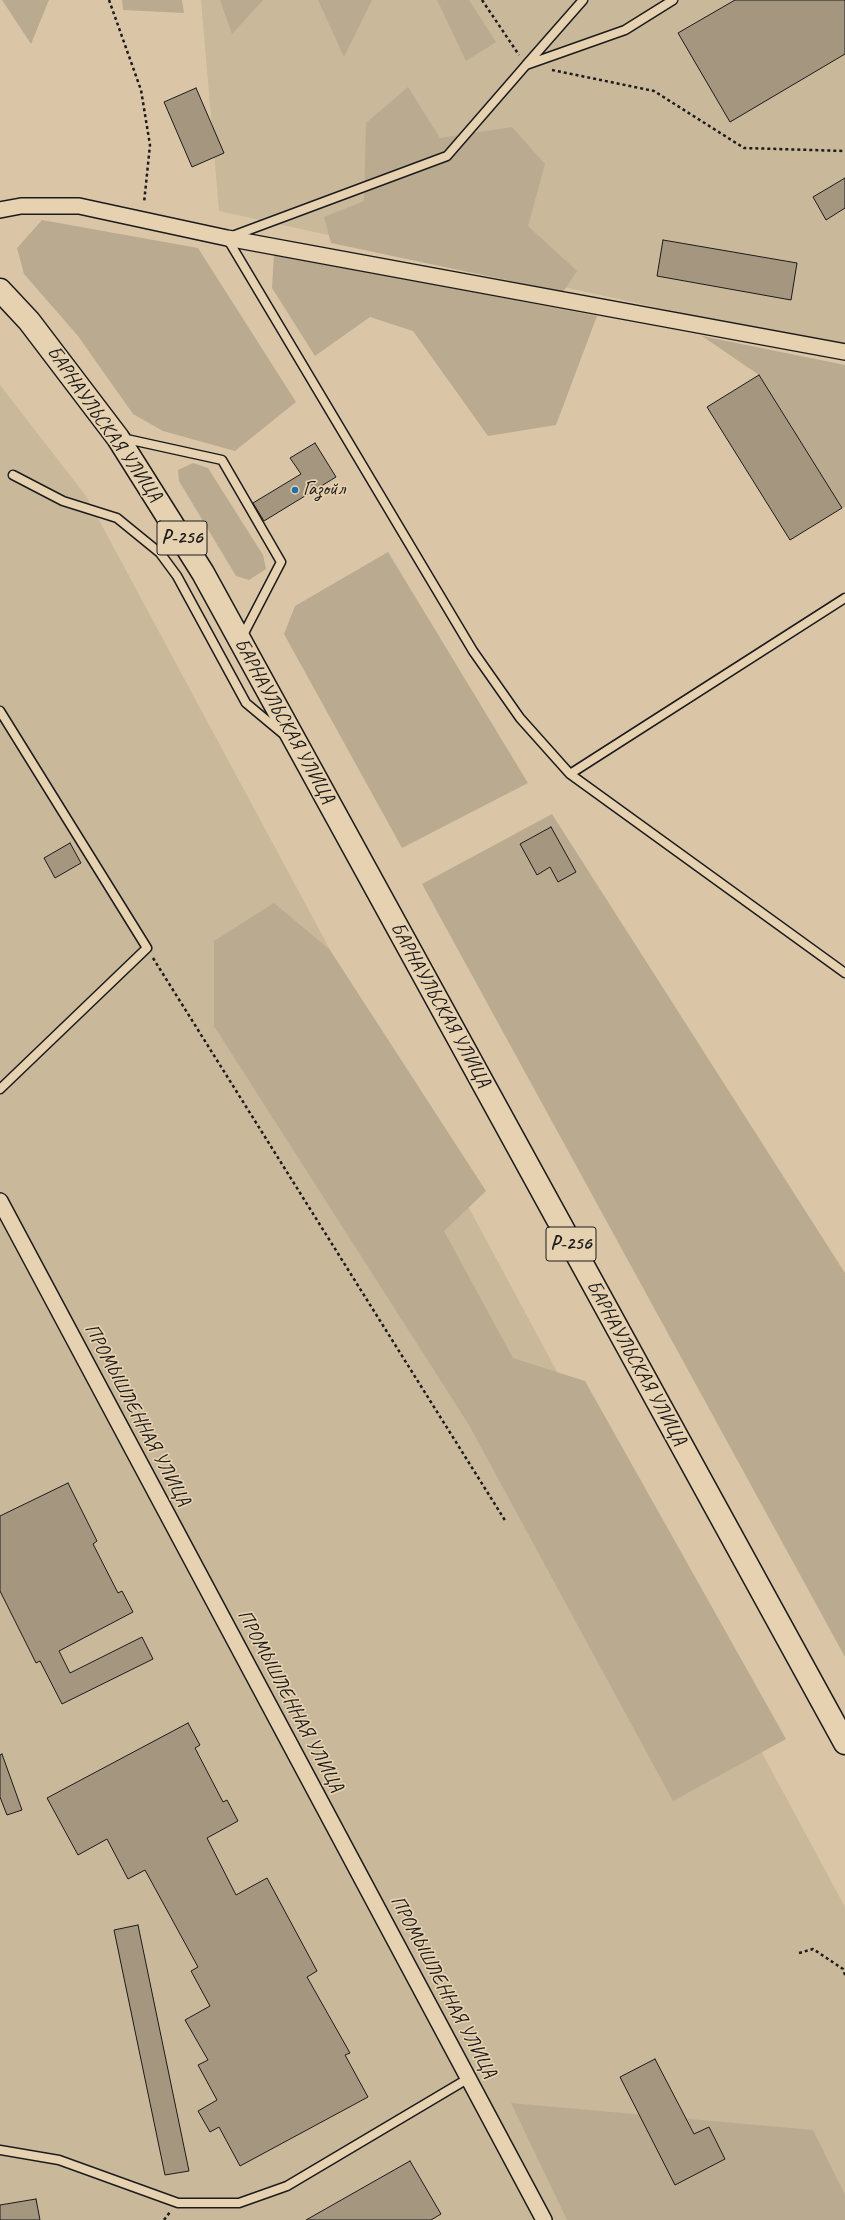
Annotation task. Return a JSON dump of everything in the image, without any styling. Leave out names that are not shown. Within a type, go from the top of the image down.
[{"type":"highway","name":"БАРНАУЛЬСКАЯ УЛИЦА","points":[[0,290],[30,321],[118,438],[203,573],[845,1743]]},
{"type":"street","points":[[0,210],[21,206],[79,206],[227,238],[845,352]]},
{"type":"street","name":"ПРОМЫШЛЕННАЯ УЛИЦА","points":[[0,1201],[544,2220]]},
{"type":"lane","points":[[583,0],[447,156],[227,238],[473,651],[520,718],[570,774],[845,973]]},
{"type":"lane","points":[[526,65],[625,30],[673,0]]},
{"type":"lane","points":[[118,438],[222,460],[281,562],[240,641]]},
{"type":"lane","points":[[13,475],[63,501],[117,518],[160,552],[178,576],[246,703],[297,745]]},
{"type":"lane","points":[[570,774],[845,598]]},
{"type":"lane","points":[[0,711],[147,948],[0,1089]]},
{"type":"lane","points":[[0,2150],[59,2160],[178,2203],[239,2203],[287,2186],[469,2078]]},
{"type":"path","points":[[109,0],[141,90],[150,145],[148,179],[141,220]]},
{"type":"path","points":[[482,0],[526,65],[654,91],[744,148],[845,151]]},
{"type":"path","points":[[147,948],[506,1522]]},
{"type":"path","points":[[799,1952],[813,1949],[843,1969],[845,1975]]},
{"type":"shaded area","points":[[2,0],[49,0],[31,44]]},
{"type":"shaded area","points":[[122,0],[182,0],[184,13],[123,10]]},
{"type":"shaded area","points":[[201,0],[845,0],[845,349],[219,211]]},
{"type":"shaded area","points":[[220,0],[263,0],[232,34]]},
{"type":"shaded area","points":[[318,0],[372,0],[344,57]]},
{"type":"shaded area","points":[[437,0],[469,0],[496,42],[466,61]]},
{"type":"shaded area","points":[[408,87],[440,138],[512,127],[545,164],[528,226],[577,271],[563,292],[331,243],[324,217],[364,201],[366,123]]},
{"type":"shaded area","points":[[42,220],[198,248],[296,402],[235,451],[163,431],[133,414],[78,336],[24,274],[17,248]]},
{"type":"shaded area","points":[[274,253],[597,316],[556,425],[488,436],[413,331],[370,317],[315,356],[272,288]]},
{"type":"shaded area","points":[[702,336],[845,365],[845,507],[842,508],[759,375]]},
{"type":"shaded area","points":[[0,385],[86,496],[845,1907],[845,2220],[0,2220]]},
{"type":"shaded area","points":[[193,463],[208,468],[263,555],[266,569],[249,580],[236,576],[179,481],[178,470]]},
{"type":"shaded area","points":[[388,552],[528,783],[402,848],[284,634],[295,606]]},
{"type":"shaded area","points":[[552,814],[845,1273],[845,1657],[422,884]]},
{"type":"shaded area","points":[[274,903],[330,950],[486,1191],[444,1231],[513,1358],[585,1381],[786,1739],[673,1801],[469,1425],[214,1026],[214,941]]},
{"type":"shaded area","points":[[511,2103],[813,2130],[845,2195],[845,2220],[567,2220]]},
{"type":"building","points":[[735,0],[845,0],[845,54],[730,122],[678,33]]},
{"type":"building","points":[[196,88],[224,153],[192,167],[164,102]]},
{"type":"building","points":[[845,178],[845,208],[826,220],[813,197]]},
{"type":"building","points":[[663,240],[797,263],[791,300],[657,276]]},
{"type":"building","points":[[759,375],[842,508],[790,540],[707,407]]},
{"type":"building","name":"Газойл","points":[[315,443],[336,477],[264,521],[253,503],[301,474],[290,458]]},
{"type":"building","points":[[551,827],[576,872],[558,882],[550,867],[537,875],[520,844]]},
{"type":"building","points":[[70,843],[81,863],[55,878],[44,858]]},
{"type":"building","points":[[68,1483],[97,1541],[93,1544],[118,1593],[122,1591],[133,1612],[59,1651],[70,1673],[142,1637],[153,1659],[62,1704],[40,1661],[36,1663],[0,1591],[0,1516]]},
{"type":"building","points":[[188,1723],[200,1745],[195,1748],[223,1802],[227,1800],[238,1821],[207,1838],[236,1895],[267,1878],[317,1971],[307,1977],[350,2053],[345,2055],[368,2097],[240,2166],[219,2127],[210,2132],[198,2111],[217,2100],[198,2065],[208,2060],[185,2020],[210,2006],[191,1971],[198,1967],[145,1870],[128,1879],[107,1839],[78,1855],[47,1798]]},
{"type":"building","points":[[2,1754],[22,1810],[7,1815],[0,1797],[0,1755]]},
{"type":"building","points":[[138,1925],[189,2171],[165,2175],[114,1930]]},
{"type":"building","points":[[655,2059],[694,2134],[709,2127],[725,2159],[675,2185],[620,2077]]},
{"type":"building","points":[[410,2161],[441,2214],[431,2220],[306,2220]]},
{"type":"building","points":[[36,2199],[40,2220],[0,2220],[0,2205]]},
{"type":"place","name":"Газойл","points":[[295,490]]}]
